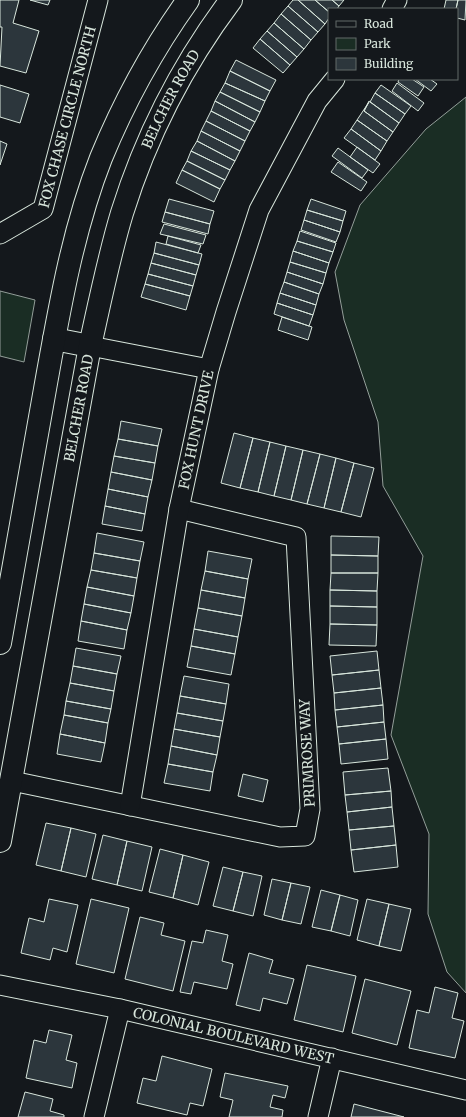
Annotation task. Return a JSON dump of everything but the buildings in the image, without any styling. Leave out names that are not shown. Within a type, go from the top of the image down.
[{"type":"main road","points":[[0,643],[54,339],[76,231],[101,158],[133,87],[168,28],[188,0]]},
{"type":"main road","points":[[205,36],[218,0]]},
{"type":"main road","name":"BELCHER ROAD","points":[[0,841],[90,346],[104,279],[122,212],[146,146],[178,79],[205,36],[231,0]]},
{"type":"main road","points":[[54,339],[90,346]]},
{"type":"street","name":"FOX CHASE CIRCLE NORTH","points":[[0,234],[43,209],[98,0]]},
{"type":"street","name":"FOX HUNT DRIVE","points":[[130,806],[179,509],[209,369],[259,210],[317,101],[334,80]]},
{"type":"street","points":[[90,346],[209,369]]},
{"type":"street","name":"PRIMROSE WAY","points":[[12,780],[280,837],[305,836],[310,809],[296,537],[179,509]]},
{"type":"street","name":"COLONIAL BOULEVARD WEST","points":[[0,985],[120,1009],[466,1090]]},
{"type":"street","points":[[94,1117],[120,1009]]},
{"type":"street","points":[[318,1117],[332,1058]]},
{"type":"green space","points":[[466,97],[466,993],[447,972],[428,914],[429,834],[391,735],[423,556],[383,486],[378,422],[344,320],[335,272],[360,205],[426,129]]},
{"type":"green space","points":[[0,291],[35,300],[24,362],[0,356]]}]
